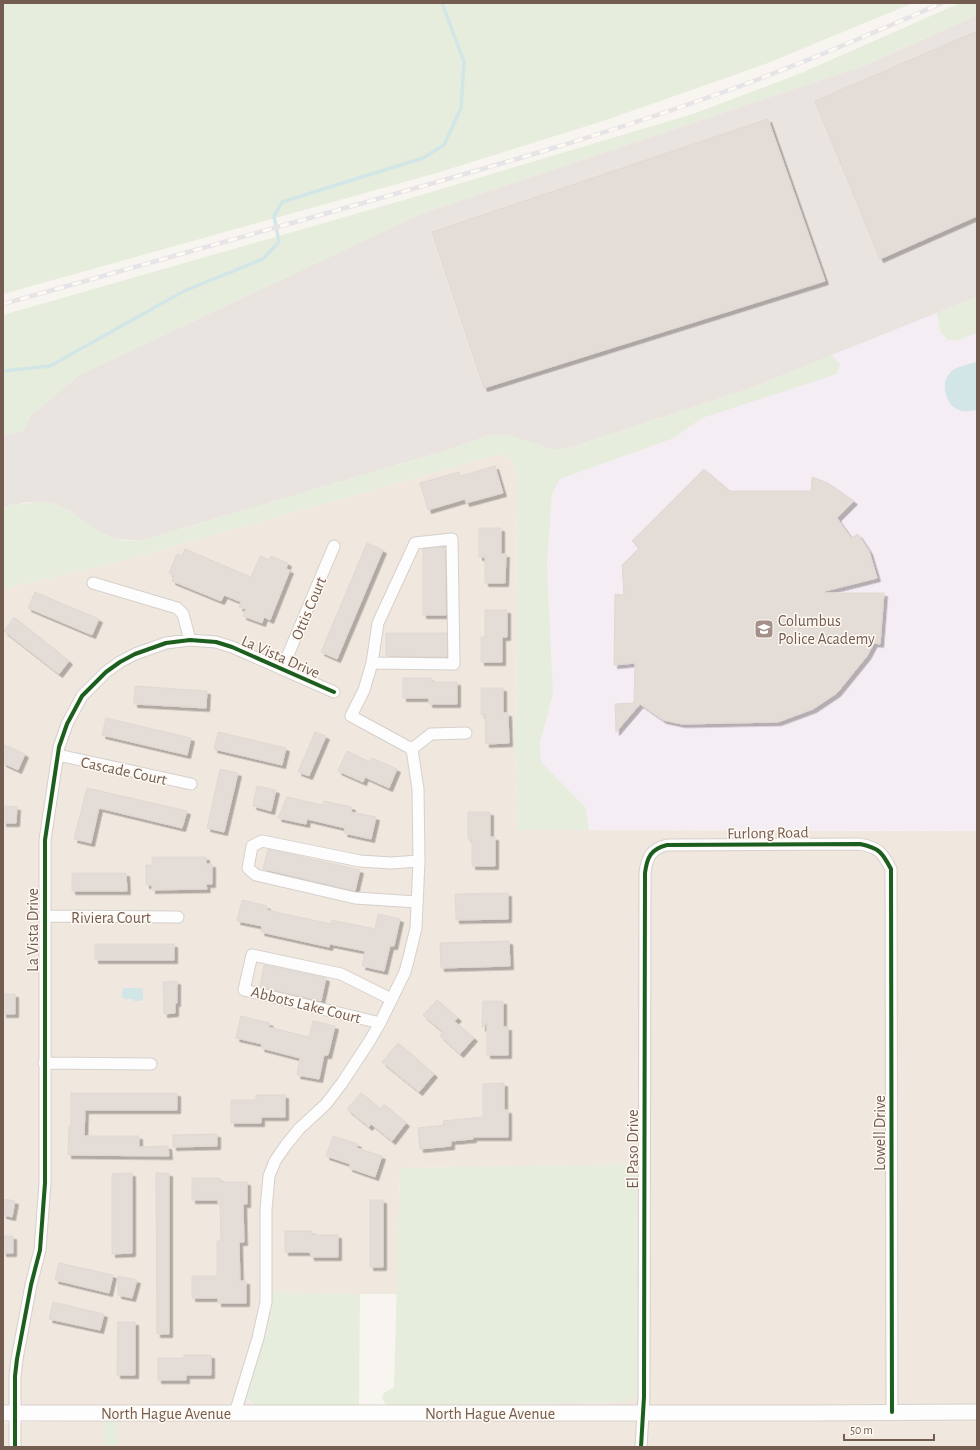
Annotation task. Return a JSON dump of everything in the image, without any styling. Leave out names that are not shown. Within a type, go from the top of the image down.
[{"type":"main road","name":"North Hague Avenue","points":[[9,1413],[977,1412]]},
{"type":"street","points":[[372,663],[454,664],[452,539],[415,543],[378,623],[372,663],[364,690],[351,716],[412,749]]},
{"type":"street","name":"Ottis Court","points":[[282,669],[334,546]]},
{"type":"street","points":[[93,582],[177,608],[183,614],[190,640]]},
{"type":"street","name":"La Vista Drive","points":[[15,1447],[9,1413],[17,1359],[31,1285],[40,1250],[45,1183],[45,840],[58,755],[67,724],[79,701],[93,684],[120,662],[135,654],[166,644],[190,640],[216,642],[232,647],[334,692]]},
{"type":"street","points":[[412,749],[431,734],[466,733]]},
{"type":"street","points":[[235,1413],[258,1338],[266,1302],[266,1210],[270,1176],[275,1161],[299,1129],[326,1104],[369,1042],[391,1000],[409,957],[416,928],[419,861],[418,789],[412,749]]},
{"type":"street","name":"Cascade Court","points":[[58,755],[191,784]]},
{"type":"street","points":[[417,902],[355,898],[256,875],[248,868],[252,846],[262,841],[360,861],[390,863],[419,861]]},
{"type":"street","name":"Furlong Road","points":[[652,853],[658,848],[667,846],[860,844],[873,846],[883,854]]},
{"type":"street","name":"El Paso Drive","points":[[641,1447],[644,1397],[645,873],[646,862],[652,853]]},
{"type":"street","name":"Lowell Drive","points":[[883,854],[891,869],[892,1412]]},
{"type":"street","name":"Riviera Court","points":[[44,916],[178,917]]},
{"type":"street","name":"Abbots Lake Court","points":[[380,1023],[244,990],[252,956],[341,974],[391,1000]]},
{"type":"street","points":[[44,1063],[151,1064]]},
{"type":"shaded area","points":[[977,15],[977,297],[746,390],[565,449],[551,449],[508,435],[491,435],[441,452],[140,541],[116,539],[96,531],[70,511],[29,502],[3,507],[3,436],[24,430],[30,416],[79,375],[420,214],[868,64]]},
{"type":"shaded area","name":"Columbus Police Academy","points":[[937,313],[940,331],[959,340],[977,333],[977,831],[589,830],[586,808],[541,763],[540,743],[553,694],[547,565],[552,494],[560,479],[674,438],[702,418],[840,364],[832,355]]},
{"type":"shaded area","points":[[977,362],[977,410],[960,411],[951,405],[948,400],[945,390],[946,379],[953,370]]},
{"type":"shaded area","points":[[500,454],[512,459],[517,481],[515,751],[518,830],[977,831],[977,1447],[117,1447],[117,1406],[3,1407],[3,589],[125,560]],"holes":[[[636,1164],[638,1390],[634,1397],[627,1402],[386,1406],[254,1405],[249,1402],[245,1390],[268,1330],[273,1292],[397,1294],[400,1168]]]},
{"type":"shaded area","points":[[124,988],[141,988],[143,990],[143,999],[141,1001],[134,1001],[133,999],[124,999],[122,997],[122,991]]},
{"type":"shaded area","points":[[104,1420],[104,1447],[3,1447],[3,1423]]},
{"type":"green space","points":[[3,3],[913,3],[768,63],[606,120],[440,172],[3,294]]},
{"type":"green space","points":[[960,3],[977,3],[977,15],[868,64],[420,214],[79,375],[30,416],[24,430],[3,436],[3,315],[411,198],[693,114],[799,74]]},
{"type":"green space","points":[[977,297],[977,333],[959,340],[948,340],[940,331],[937,313]]},
{"type":"green space","points":[[832,355],[840,364],[837,374],[702,418],[674,438],[560,479],[552,494],[547,565],[553,694],[540,743],[541,762],[586,808],[589,830],[518,830],[515,751],[517,481],[512,459],[500,454],[125,560],[3,589],[3,507],[43,502],[55,504],[107,536],[122,540],[140,541],[441,452],[491,435],[508,435],[551,449],[565,449],[746,390]]},
{"type":"green space","points":[[636,1164],[638,1390],[634,1397],[627,1402],[386,1406],[382,1398],[384,1393],[394,1387],[400,1168]]},
{"type":"green space","points":[[272,1292],[360,1294],[359,1405],[254,1405],[245,1396],[245,1390],[268,1330],[271,1315]]},
{"type":"green space","points":[[117,1419],[117,1447],[104,1447],[104,1420]]},
{"type":"building","points":[[977,31],[977,216],[880,259],[815,101]]},
{"type":"building","points":[[768,119],[825,281],[484,388],[432,232]]},
{"type":"building","points":[[495,466],[503,493],[466,503],[465,499],[428,510],[420,483],[459,472],[460,476]]},
{"type":"building","points":[[704,469],[730,491],[811,491],[812,477],[828,483],[854,501],[837,518],[851,538],[858,534],[869,551],[877,578],[825,591],[825,593],[884,593],[880,644],[874,643],[867,656],[837,693],[813,709],[778,722],[682,724],[663,720],[640,704],[616,732],[615,704],[634,703],[635,663],[614,665],[615,594],[624,595],[622,565],[639,548],[632,541]]},
{"type":"building","points":[[479,528],[501,528],[501,554],[506,554],[505,583],[485,583],[485,557],[479,557]]},
{"type":"building","points":[[367,543],[383,550],[337,659],[321,652]]},
{"type":"building","points":[[445,547],[446,615],[423,615],[423,549]]},
{"type":"building","points":[[185,549],[251,577],[260,556],[269,560],[271,556],[288,563],[286,569],[290,570],[270,620],[264,617],[262,623],[243,616],[246,609],[239,607],[241,602],[224,595],[221,601],[172,581],[174,576],[169,573],[177,554],[182,556]]},
{"type":"building","points":[[35,592],[99,619],[92,635],[28,608]]},
{"type":"building","points":[[485,610],[507,610],[507,637],[502,637],[502,662],[481,662],[481,637],[485,637]]},
{"type":"building","points":[[14,617],[69,661],[59,674],[4,631]]},
{"type":"building","points":[[386,633],[447,633],[447,657],[386,656]]},
{"type":"building","points":[[403,678],[431,678],[431,682],[457,682],[457,704],[429,704],[429,698],[403,698]]},
{"type":"building","points":[[135,686],[207,691],[206,708],[134,704]]},
{"type":"building","points":[[481,688],[503,688],[503,713],[508,713],[509,743],[486,744],[485,714],[481,715]]},
{"type":"building","points":[[106,718],[191,738],[187,755],[102,735]]},
{"type":"building","points":[[218,732],[286,748],[282,765],[214,749]]},
{"type":"building","points":[[315,732],[326,736],[309,776],[298,772]]},
{"type":"building","points":[[3,744],[25,754],[18,770],[3,763]]},
{"type":"building","points":[[347,751],[370,762],[372,758],[397,769],[389,788],[365,777],[363,782],[338,771]]},
{"type":"building","points":[[220,769],[238,773],[224,832],[207,828]]},
{"type":"building","points":[[257,786],[276,790],[271,811],[253,806]]},
{"type":"building","points":[[87,788],[187,811],[182,828],[99,808],[91,843],[74,839]]},
{"type":"building","points":[[287,797],[323,805],[324,801],[352,807],[351,812],[376,817],[371,839],[344,833],[345,828],[307,819],[306,824],[278,818]]},
{"type":"building","points":[[3,806],[17,807],[16,823],[3,823]]},
{"type":"building","points":[[468,812],[490,812],[490,837],[495,837],[495,866],[472,866],[472,839],[468,839]]},
{"type":"building","points":[[268,849],[360,870],[355,891],[263,869]]},
{"type":"building","points":[[152,857],[206,857],[206,864],[212,864],[212,884],[206,884],[207,889],[152,890],[152,885],[146,885],[146,865],[152,865]]},
{"type":"building","points":[[72,873],[126,873],[127,891],[72,891]]},
{"type":"building","points":[[508,893],[508,919],[456,920],[455,894]]},
{"type":"building","points":[[242,900],[267,906],[267,910],[331,924],[332,920],[375,929],[378,914],[400,919],[394,946],[390,946],[384,971],[362,966],[365,951],[330,944],[329,947],[261,932],[262,926],[237,921]]},
{"type":"building","points":[[509,941],[510,966],[441,968],[440,943]]},
{"type":"building","points":[[95,944],[174,944],[174,960],[95,960]]},
{"type":"building","points":[[264,965],[326,978],[321,1001],[260,987]]},
{"type":"building","points":[[177,981],[177,1003],[175,1003],[175,1013],[164,1014],[163,982]]},
{"type":"building","points":[[3,994],[15,994],[15,1014],[3,1014]]},
{"type":"building","points":[[437,1000],[458,1018],[454,1021],[474,1038],[460,1054],[440,1036],[443,1032],[423,1015]]},
{"type":"building","points":[[483,1001],[503,1001],[503,1027],[508,1027],[508,1055],[487,1055],[487,1022],[482,1028]]},
{"type":"building","points":[[241,1016],[270,1023],[268,1027],[309,1037],[313,1021],[335,1026],[328,1055],[324,1055],[319,1079],[297,1075],[300,1058],[261,1048],[262,1044],[236,1038]]},
{"type":"building","points":[[398,1043],[434,1074],[419,1092],[382,1062]]},
{"type":"building","points":[[504,1083],[504,1110],[508,1110],[508,1137],[473,1137],[473,1139],[451,1141],[451,1146],[420,1149],[418,1128],[444,1125],[443,1121],[483,1117],[483,1084]]},
{"type":"building","points":[[71,1093],[177,1093],[177,1110],[85,1110],[84,1136],[139,1136],[139,1147],[168,1146],[169,1156],[68,1155],[69,1126],[71,1126]]},
{"type":"building","points":[[361,1093],[381,1109],[384,1104],[406,1123],[392,1141],[371,1124],[369,1127],[347,1109]]},
{"type":"building","points":[[256,1095],[285,1095],[285,1117],[261,1117],[261,1123],[231,1123],[231,1100],[256,1100]]},
{"type":"building","points":[[217,1134],[217,1146],[173,1147],[173,1135]]},
{"type":"building","points":[[333,1136],[358,1144],[357,1148],[382,1156],[375,1177],[349,1168],[350,1164],[326,1156]]},
{"type":"building","points":[[132,1173],[132,1253],[112,1254],[112,1174]]},
{"type":"building","points":[[156,1173],[169,1173],[169,1334],[157,1334]]},
{"type":"building","points":[[192,1178],[220,1178],[220,1182],[247,1182],[247,1204],[243,1204],[244,1242],[239,1242],[240,1281],[246,1281],[246,1303],[218,1303],[218,1298],[192,1298],[192,1276],[217,1276],[217,1241],[221,1241],[220,1204],[218,1204],[218,1200],[192,1200]]},
{"type":"building","points":[[3,1199],[15,1201],[12,1217],[3,1215]]},
{"type":"building","points":[[370,1200],[383,1200],[383,1267],[370,1267]]},
{"type":"building","points":[[285,1231],[312,1231],[312,1235],[338,1235],[338,1257],[311,1257],[310,1252],[285,1252]]},
{"type":"building","points":[[3,1236],[13,1236],[13,1253],[3,1253]]},
{"type":"building","points":[[59,1263],[113,1275],[109,1293],[55,1280]]},
{"type":"building","points":[[118,1276],[137,1280],[132,1298],[118,1295]]},
{"type":"building","points":[[53,1302],[104,1314],[100,1330],[49,1319]]},
{"type":"building","points":[[118,1322],[135,1322],[135,1375],[117,1375]]},
{"type":"building","points":[[184,1355],[211,1355],[211,1375],[186,1375],[186,1380],[158,1380],[158,1358],[184,1358]]},
{"type":"waterway","points":[[3,371],[50,366],[184,291],[263,259],[279,242],[274,216],[282,202],[423,158],[444,145],[461,108],[464,62],[442,3]]},
{"type":"railway","points":[[3,304],[446,180],[624,126],[770,75],[942,3]]},
{"type":"cycle path","points":[[15,1447],[15,1376],[31,1285],[40,1250],[45,1183],[45,840],[59,747],[67,724],[82,696],[106,672],[120,662],[135,654],[166,643],[190,640],[216,642],[232,647],[334,692]]},
{"type":"cycle path","points":[[641,1447],[644,1397],[645,873],[647,862],[651,854],[657,849],[667,845],[860,844],[876,849],[885,858],[891,869],[892,1412]]},
{"type":"place","name":"Columbus Police Academy","points":[[764,629]]}]
